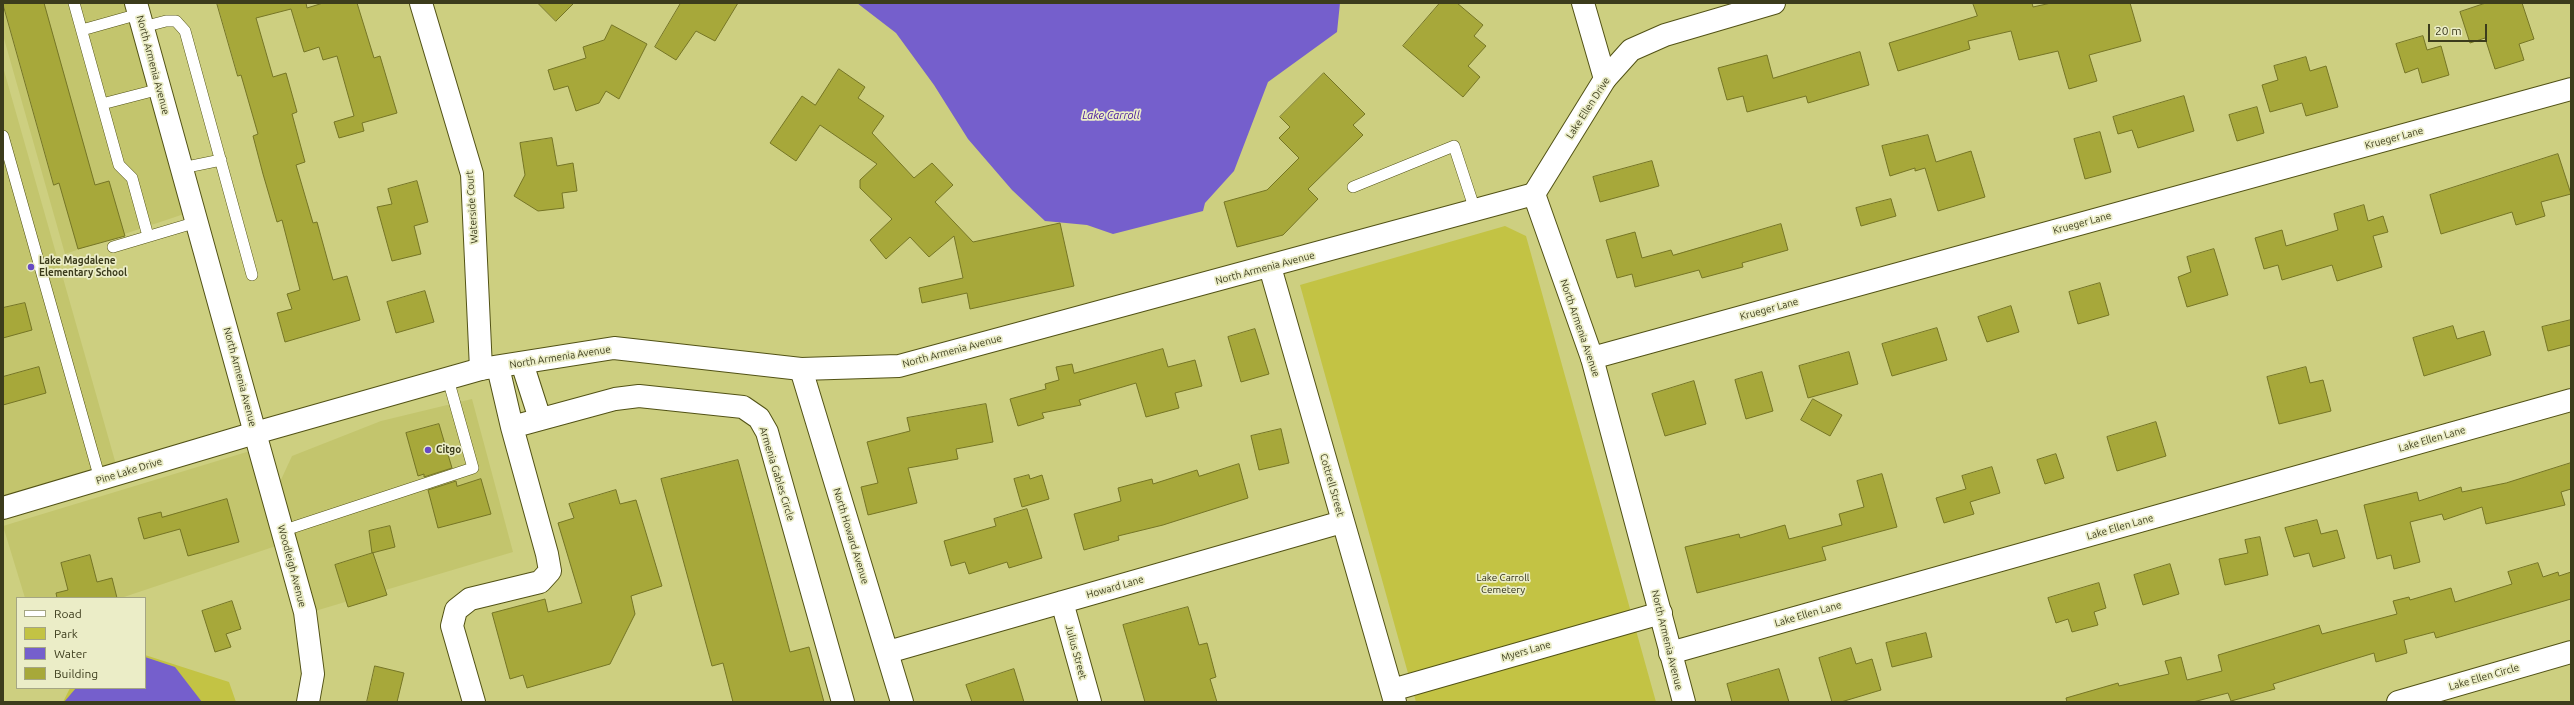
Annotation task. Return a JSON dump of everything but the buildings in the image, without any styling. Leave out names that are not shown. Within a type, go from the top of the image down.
[{"type":"street","name":"Waterside Court","points":[[421,3],[472,174],[490,368]]},
{"type":"street","points":[[1583,3],[1605,79]]},
{"type":"street","name":"Lake Ellen Drive","points":[[1534,194],[1605,79],[1631,50],[1665,35],[1774,3]]},
{"type":"street","name":"North Armenia Avenue","points":[[139,14],[255,433],[490,368],[614,348],[801,369],[899,366],[1270,267],[1534,194],[1592,358],[1684,702]]},
{"type":"street","name":"Krueger Lane","points":[[1592,358],[2571,89]]},
{"type":"street","name":"Cottrell Street","points":[[1270,267],[1342,522],[1394,696]]},
{"type":"street","points":[[522,363],[540,419]]},
{"type":"street","points":[[474,702],[452,626],[456,610],[470,599],[540,582],[550,571],[547,554],[512,427],[490,368]]},
{"type":"street","name":"North Howard Avenue","points":[[801,369],[902,702]]},
{"type":"street","name":"Armenia Gables Circle","points":[[512,427],[615,399],[639,396],[743,407],[759,418],[767,432],[843,702]]},
{"type":"street","name":"Lake Ellen Lane","points":[[1670,653],[2571,400]]},
{"type":"street","name":"Pine Lake Drive","points":[[3,508],[255,433]]},
{"type":"street","name":"Woodleigh Avenue","points":[[255,433],[305,612],[313,674],[308,702]]},
{"type":"street","name":"Howard Lane","points":[[888,652],[1342,522]]},
{"type":"street","name":"Julius Street","points":[[1062,602],[1090,702]]},
{"type":"street","name":"Myers Lane","points":[[1394,696],[1661,613]]},
{"type":"street","name":"Lake Ellen Circle","points":[[2398,702],[2571,652]]},
{"type":"lane","points":[[74,3],[119,165],[132,178],[148,236]]},
{"type":"lane","points":[[82,30],[139,14],[176,21],[185,31],[252,275]]},
{"type":"lane","points":[[102,104],[160,89]]},
{"type":"lane","points":[[3,136],[100,479]]},
{"type":"lane","points":[[1353,186],[1454,146],[1476,210]]},
{"type":"lane","points":[[182,168],[221,160]]},
{"type":"lane","points":[[113,247],[197,222]]},
{"type":"lane","points":[[282,531],[473,468],[448,379]]},
{"type":"shaded area","points":[[3,3],[126,3],[184,214],[65,254],[3,35]]},
{"type":"shaded area","name":"Lake Magdalene Elementary School","points":[[3,67],[117,468],[3,500]]},
{"type":"shaded area","points":[[472,399],[513,552],[315,611],[279,484],[292,456],[381,421]]},
{"type":"shaded area","points":[[250,451],[276,546],[124,597],[25,597],[3,526]]},
{"type":"green space","name":"Lake Carroll Cemetery","points":[[1505,226],[1526,236],[1656,702],[1416,702],[1300,285]]},
{"type":"green space","points":[[146,655],[229,682],[236,702],[63,702],[70,689],[146,689]]},
{"type":"water","name":"Lake Carroll","points":[[857,3],[1340,3],[1337,32],[1268,82],[1234,171],[1205,203],[1203,211],[1113,234],[1087,225],[1045,221],[1012,190],[968,139],[934,85],[896,33]]},
{"type":"water","points":[[146,657],[175,667],[202,702],[64,702],[75,689],[146,689]]},
{"type":"place","name":"Lake Magdalene Elementary School","points":[[31,267]]},
{"type":"place","name":"Citgo","points":[[428,450]]}]
